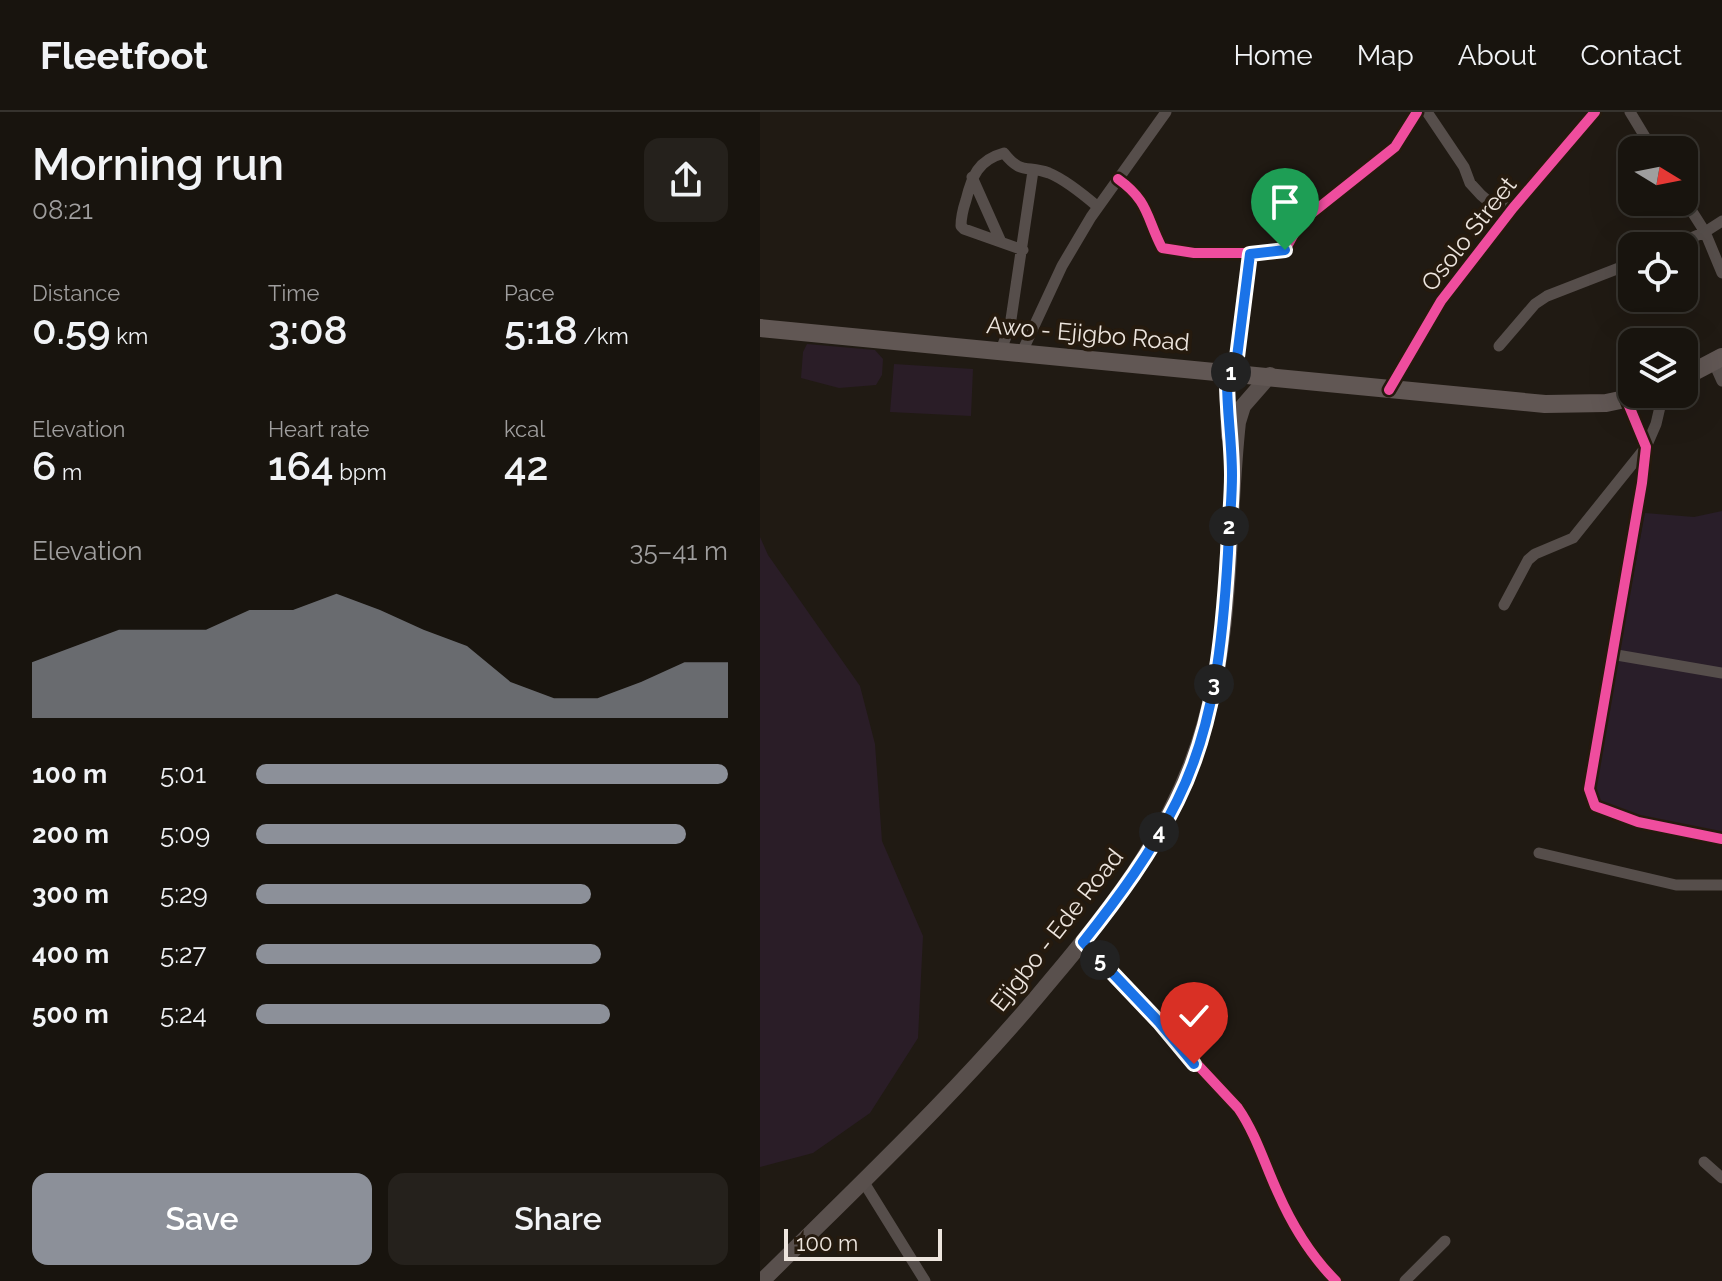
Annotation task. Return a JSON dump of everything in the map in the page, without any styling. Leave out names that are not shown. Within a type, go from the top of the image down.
[{"type":"main road","name":"Awo - Ejigbo Road","points":[[760,328],[1556,405],[1618,402]]},
{"type":"main road","points":[[1698,369],[1717,359]]},
{"type":"main road","name":"Ejigbo - Ede Road","points":[[1231,372],[1227,398],[1232,474]]},
{"type":"main road","name":"Ejigbo - Ede Road","points":[[762,1281],[996,1047],[1123,892],[1177,801],[1195,756],[1219,659],[1224,624],[1232,474],[1240,413],[1249,397],[1270,375]]},
{"type":"street","points":[[1022,352],[1062,266],[1098,207],[1166,112]]},
{"type":"street","points":[[1118,179],[1136,192],[1162,248],[1174,252],[1250,254],[1285,250],[1307,217],[1395,147],[1417,112]]},
{"type":"street","points":[[1427,112],[1464,167],[1470,183],[1494,206],[1513,208]]},
{"type":"street","name":"Osolo Street","points":[[1389,390],[1441,301],[1513,208],[1595,112]]},
{"type":"street","points":[[1630,112],[1645,136]]},
{"type":"street","points":[[1023,250],[961,226],[972,177],[991,156],[1004,153],[1023,170],[1049,173],[1098,207]]},
{"type":"street","points":[[1001,350],[1010,326],[1033,171]]},
{"type":"street","points":[[972,177],[1001,242]]},
{"type":"street","points":[[1695,216],[1722,273]]},
{"type":"street","points":[[1698,235],[1722,221]]},
{"type":"street","points":[[1231,372],[1250,254]]},
{"type":"street","points":[[1499,346],[1535,304],[1547,296],[1618,268]]},
{"type":"street","points":[[1717,359],[1722,381]]},
{"type":"street","points":[[1630,408],[1646,447],[1589,789],[1595,806],[1638,822],[1722,839]]},
{"type":"street","points":[[1504,605],[1528,560],[1573,538],[1646,447],[1660,408]]},
{"type":"street","points":[[1611,654],[1722,673]]},
{"type":"street","points":[[1539,853],[1676,885],[1722,885]]},
{"type":"street","points":[[1083,942],[1238,1108],[1297,1232],[1329,1278]]},
{"type":"street","points":[[1704,1162],[1722,1178]]},
{"type":"street","points":[[863,1181],[925,1281]]},
{"type":"street","points":[[1405,1281],[1445,1241]]},
{"type":"shaded area","points":[[807,344],[875,350],[883,359],[882,375],[876,385],[839,388],[801,378],[803,352]]},
{"type":"shaded area","points":[[894,364],[973,369],[971,416],[890,412]]},
{"type":"shaded area","points":[[1722,511],[1722,836],[1624,816],[1595,800],[1593,790],[1645,513],[1694,517]]},
{"type":"shaded area","points":[[760,537],[768,555],[860,686],[875,744],[882,841],[923,936],[918,1038],[870,1113],[813,1153],[760,1167]]},
{"type":"cycle path","points":[[1118,179],[1141,202],[1162,248],[1194,253],[1277,253],[1285,250],[1307,217],[1395,147],[1417,112]]},
{"type":"cycle path","points":[[1389,390],[1441,301],[1513,208],[1595,112]]},
{"type":"cycle path","points":[[1630,408],[1646,447],[1589,789],[1595,806],[1638,822],[1722,839]]},
{"type":"cycle path","points":[[1083,942],[1238,1108],[1296,1229],[1336,1281]]},
{"type":"route","points":[[1194,1064],[1083,942],[1123,892],[1177,801],[1207,719],[1224,624],[1232,474],[1227,372],[1235,373],[1250,254],[1285,250]]}]
